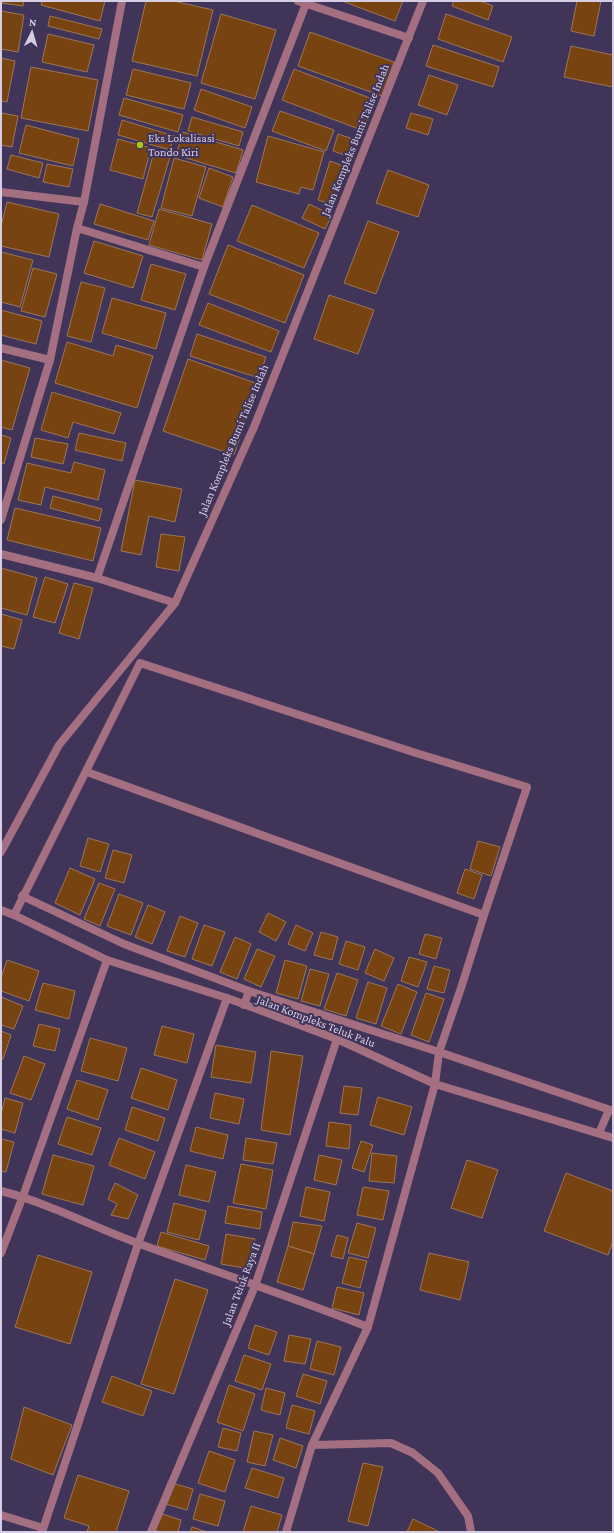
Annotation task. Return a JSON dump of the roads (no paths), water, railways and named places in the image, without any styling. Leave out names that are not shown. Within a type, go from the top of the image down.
[{"type":"street","points":[[1,520],[50,360],[77,228],[84,202],[122,1]]},
{"type":"street","points":[[298,1],[307,2],[409,38]]},
{"type":"street","name":"Jalan Kompleks Bumi Talise Indah","points":[[1,852],[59,745],[175,603],[254,426],[423,1]]},
{"type":"street","points":[[97,578],[204,267],[307,2]]},
{"type":"street","points":[[1,192],[84,202]]},
{"type":"street","points":[[77,228],[204,267]]},
{"type":"street","points":[[1,348],[50,360]]},
{"type":"street","points":[[1,554],[97,578],[175,603]]},
{"type":"street","points":[[14,915],[22,896],[140,663],[416,754],[528,787],[484,915],[462,988],[438,1052],[434,1084],[368,1327],[312,1445],[286,1532]]},
{"type":"street","points":[[86,772],[484,915]]},
{"type":"street","name":"Jalan Kompleks Teluk Palu","points":[[22,896],[124,944],[249,991],[438,1052],[611,1111]]},
{"type":"street","name":"Jalan Kompleks Teluk Palu","points":[[1,910],[107,960],[227,998],[337,1039],[434,1084],[613,1138]]},
{"type":"street","points":[[1,1253],[23,1196],[107,960]]},
{"type":"street","points":[[244,1005],[249,991]]},
{"type":"street","points":[[1,1514],[42,1530],[138,1244],[227,998]]},
{"type":"street","name":"Jalan Teluk Raya II","points":[[151,1532],[256,1286],[337,1039]]},
{"type":"street","points":[[599,1133],[611,1111]]},
{"type":"street","points":[[1,1191],[23,1196],[138,1244],[368,1327]]},
{"type":"street","points":[[312,1445],[391,1443],[413,1453],[438,1473],[468,1516],[471,1532]]},
{"type":"place","name":"Eks Lokalisasi Tondo Kiri","points":[[140,145]]}]
